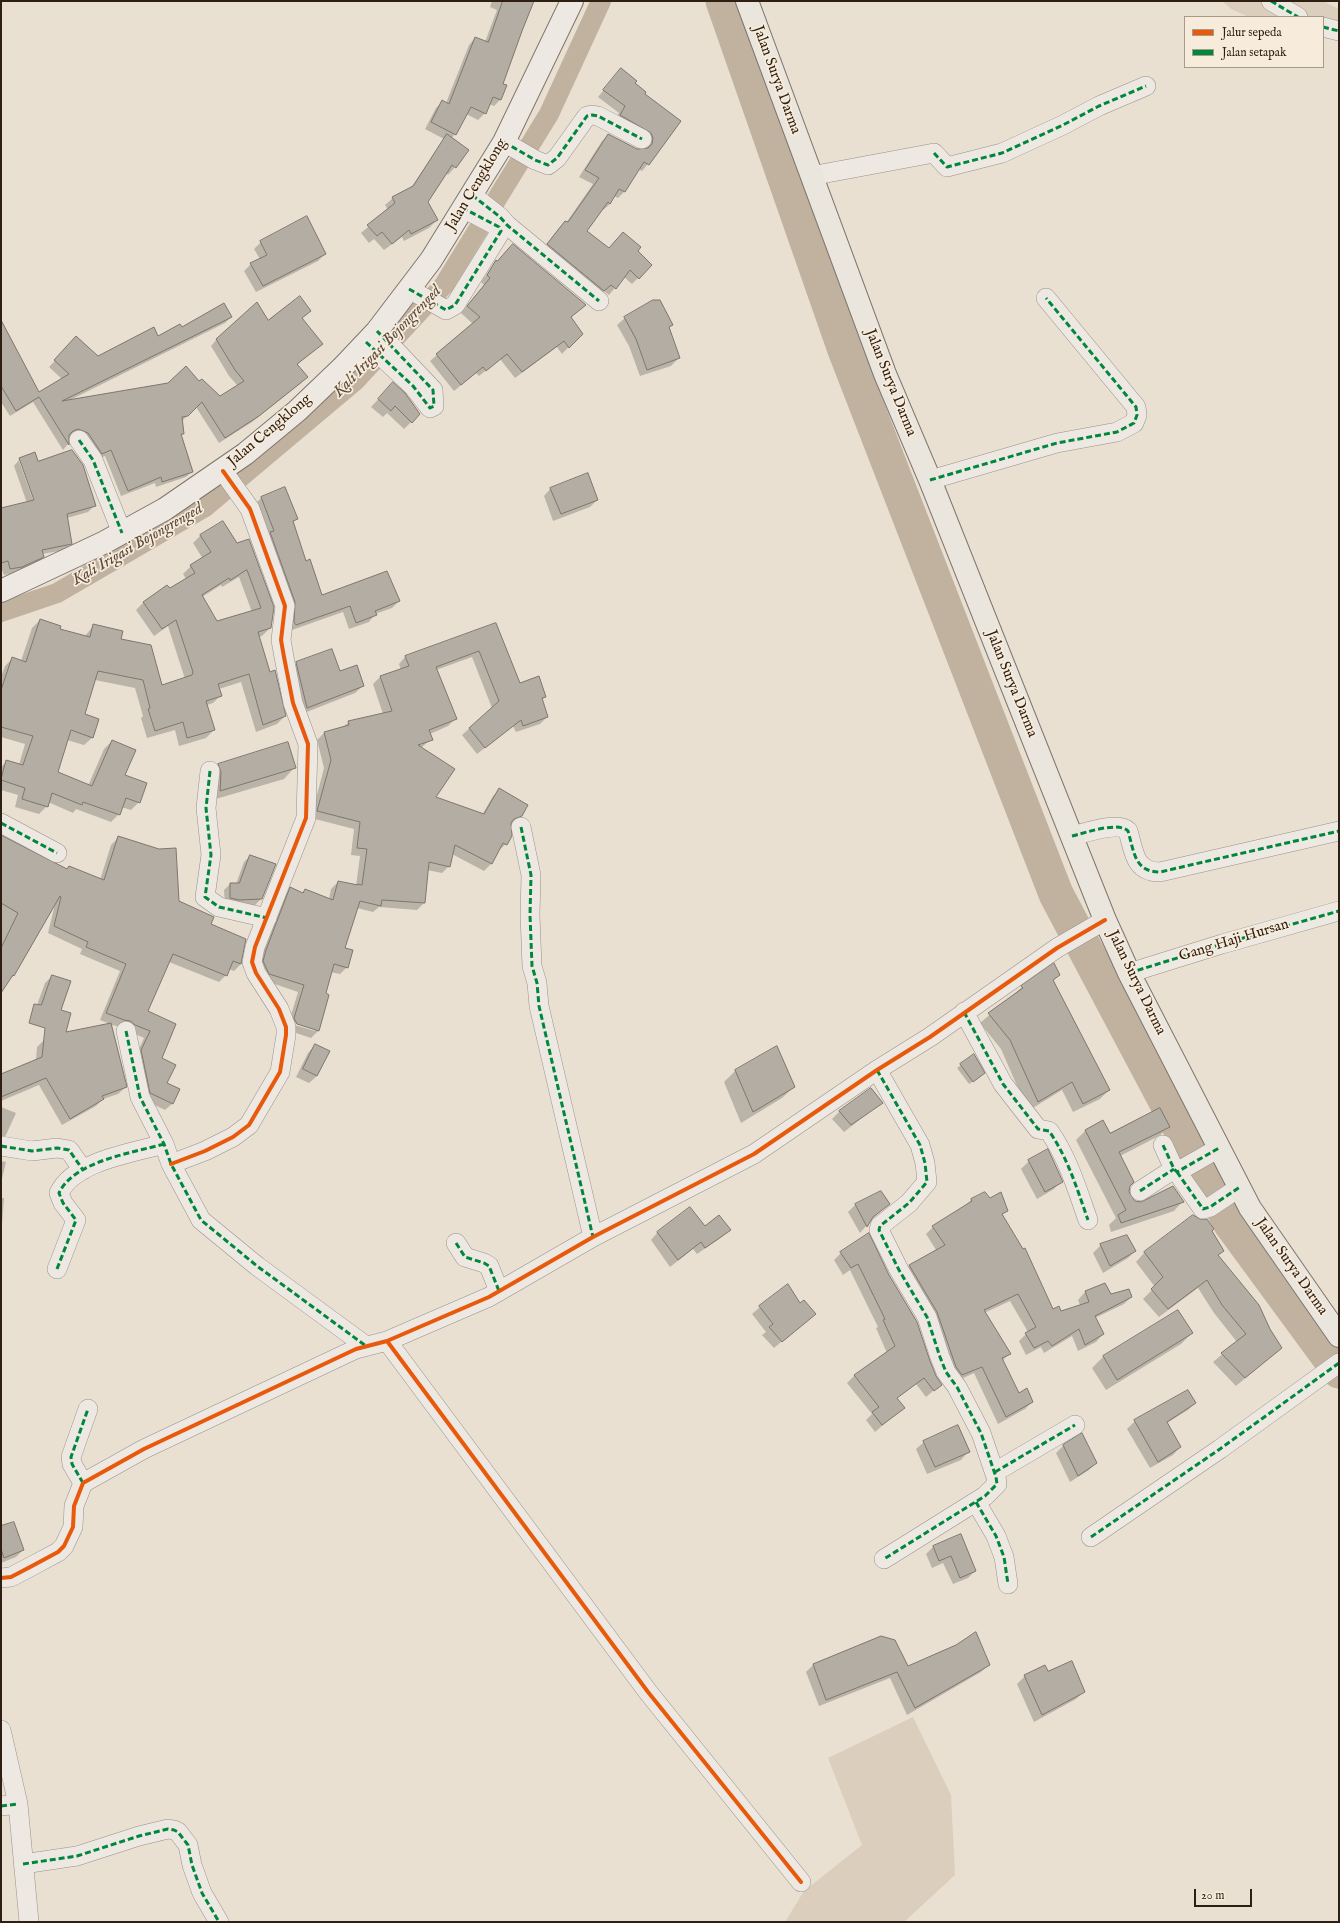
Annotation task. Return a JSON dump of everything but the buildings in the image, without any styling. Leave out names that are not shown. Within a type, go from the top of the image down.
[{"type":"main road","name":"Jalan Cengklong","points":[[1,591],[122,533],[227,476],[342,368],[376,341],[414,291],[431,260],[472,204],[508,144],[572,1]]},
{"type":"main road","name":"Jalan Surya Darma","points":[[747,1],[810,176],[885,374],[930,480],[1072,836],[1096,925],[1129,973],[1213,1152],[1235,1190],[1254,1214],[1339,1336]]},
{"type":"street","points":[[1271,1],[1296,16]]},
{"type":"street","points":[[1324,27],[1339,31]]},
{"type":"street","points":[[810,176],[934,153],[947,167],[1002,153],[1063,125],[1099,106],[1146,86]]},
{"type":"street","points":[[508,144],[535,160],[548,165],[552,163],[587,116],[592,115],[598,116],[642,139]]},
{"type":"street","points":[[472,204],[497,221],[507,225],[599,301]]},
{"type":"street","points":[[414,291],[446,310],[455,305],[501,231],[497,221]]},
{"type":"street","points":[[930,480],[1057,443],[1117,432],[1128,428],[1136,420],[1138,411],[1136,407],[1046,298]]},
{"type":"street","points":[[376,341],[418,382]]},
{"type":"street","points":[[79,440],[93,460],[122,533]]},
{"type":"street","points":[[170,1164],[219,1144],[233,1137],[249,1126],[280,1072],[286,1027],[279,1009],[256,973],[252,962],[255,947],[306,818],[308,744],[293,703],[281,640],[285,606],[250,509],[227,476]]},
{"type":"street","points":[[210,771],[206,808],[211,855],[205,897],[219,907],[267,918]]},
{"type":"street","points":[[1,823],[57,853]]},
{"type":"street","points":[[1072,836],[1115,826],[1125,828],[1128,831],[1137,862],[1142,868],[1152,872],[1160,872],[1339,831]]},
{"type":"street","points":[[521,827],[531,875],[530,915],[532,960],[537,983],[539,1006],[593,1237]]},
{"type":"street","name":"Gang Haji Hursan","points":[[1129,973],[1222,944],[1339,911]]},
{"type":"street","points":[[1,1578],[11,1577],[58,1552],[64,1546],[73,1527],[74,1506],[83,1483],[144,1449],[366,1346],[386,1342],[499,1291],[593,1237],[754,1154],[877,1070],[930,1037],[1057,948],[1096,925]]},
{"type":"street","points":[[964,1012],[1003,1084],[1038,1129],[1049,1131],[1058,1144],[1069,1163],[1088,1220]]},
{"type":"street","points":[[126,1031],[140,1097],[164,1144],[170,1164],[201,1220],[257,1266],[366,1346]]},
{"type":"street","points":[[877,1070],[920,1145],[925,1163],[927,1182],[919,1194],[880,1226],[879,1230],[899,1270],[927,1317],[946,1372],[957,1387],[981,1433],[997,1484],[985,1496],[976,1502],[884,1559]]},
{"type":"street","points":[[57,1269],[76,1220],[62,1203],[59,1193],[63,1185],[90,1166],[164,1144]]},
{"type":"street","points":[[1163,1145],[1199,1204],[1204,1209],[1210,1207],[1235,1190]]},
{"type":"street","points":[[1,1146],[32,1151],[57,1148],[68,1150],[83,1170]]},
{"type":"street","points":[[1140,1191],[1213,1152]]},
{"type":"street","points":[[456,1243],[465,1257],[484,1262],[489,1266],[499,1291]]},
{"type":"street","points":[[386,1342],[648,1692],[802,1882]]},
{"type":"street","points":[[1091,1537],[1220,1449],[1339,1363]]},
{"type":"street","points":[[83,1483],[72,1464],[71,1457],[88,1409]]},
{"type":"street","points":[[994,1472],[1074,1425]]},
{"type":"street","points":[[976,1502],[996,1536],[1004,1557],[1008,1584]]},
{"type":"street","points":[[1,1730],[9,1805],[23,1864],[29,1922]]},
{"type":"street","points":[[23,1864],[78,1856],[139,1836],[168,1829],[174,1830],[184,1838],[188,1845],[192,1865],[202,1893],[219,1922]]},
{"type":"shaded area","points":[[1222,1],[1323,1],[1339,9],[1339,34],[1324,36],[1324,16],[1247,16],[1231,9]]},
{"type":"shaded area","points":[[913,1717],[951,1795],[955,1875],[904,1922],[785,1922],[804,1891],[862,1845],[828,1758]]},
{"type":"waterway","name":"Kali Irigasi Bojongrenged","points":[[1,612],[57,593],[205,507],[356,380],[444,285],[549,114],[601,1]]},
{"type":"waterway","points":[[723,1],[845,350],[1056,894],[1231,1224],[1339,1371]]},
{"type":"marked path","points":[[1271,1],[1296,16]]},
{"type":"marked path","points":[[1324,27],[1339,31]]},
{"type":"marked path","points":[[934,153],[947,167],[1002,153],[1063,125],[1099,106],[1146,86]]},
{"type":"marked path","points":[[504,142],[535,160],[548,165],[557,158],[587,116],[592,115],[598,116],[642,139]]},
{"type":"marked path","points":[[472,195],[599,301]]},
{"type":"marked path","points":[[409,289],[446,310],[455,305],[501,231],[499,227],[463,208]]},
{"type":"marked path","points":[[930,480],[1057,443],[1117,432],[1134,423],[1137,415],[1136,407],[1046,298]]},
{"type":"marked path","points":[[366,342],[413,386],[430,408],[434,406],[433,390],[377,331]]},
{"type":"marked path","points":[[79,440],[93,460],[122,533]]},
{"type":"marked path","points":[[210,771],[206,808],[211,855],[205,897],[219,907],[267,918]]},
{"type":"marked path","points":[[1,823],[57,853]]},
{"type":"marked path","points":[[521,827],[531,875],[530,915],[532,966],[537,983],[539,1006],[593,1237]]},
{"type":"marked path","points":[[1072,836],[1109,827],[1123,828],[1128,831],[1136,859],[1140,864],[1151,871],[1160,872],[1339,831]]},
{"type":"marked path","points":[[1129,973],[1222,944],[1339,911]]},
{"type":"marked path","points":[[964,1012],[1003,1084],[1038,1129],[1049,1131],[1056,1141],[1072,1174],[1088,1220]]},
{"type":"marked path","points":[[126,1031],[140,1097],[164,1144],[171,1164],[201,1220],[257,1266],[366,1346]]},
{"type":"marked path","points":[[877,1070],[920,1145],[925,1163],[927,1182],[909,1203],[880,1226],[879,1230],[899,1270],[927,1317],[946,1372],[957,1387],[981,1433],[997,1484],[985,1496],[884,1559]]},
{"type":"marked path","points":[[57,1269],[76,1220],[63,1203],[59,1193],[67,1182],[77,1173],[105,1160],[164,1144]]},
{"type":"marked path","points":[[1163,1145],[1174,1169],[1177,1172],[1219,1148]]},
{"type":"marked path","points":[[1,1146],[32,1151],[57,1148],[69,1150],[83,1170]]},
{"type":"marked path","points":[[1140,1191],[1174,1169]]},
{"type":"marked path","points":[[1177,1172],[1203,1209],[1210,1207],[1240,1187]]},
{"type":"marked path","points":[[456,1243],[465,1257],[489,1266],[499,1291]]},
{"type":"marked path","points":[[1091,1537],[1220,1449],[1339,1363]]},
{"type":"marked path","points":[[83,1483],[72,1464],[71,1457],[88,1409]]},
{"type":"marked path","points":[[995,1472],[1075,1425]]},
{"type":"marked path","points":[[976,1502],[996,1536],[1004,1557],[1008,1584]]},
{"type":"marked path","points":[[1,1806],[18,1804]]},
{"type":"marked path","points":[[23,1864],[77,1856],[139,1836],[168,1829],[174,1830],[178,1832],[188,1845],[192,1865],[202,1893],[219,1922]]},
{"type":"cycle path","points":[[171,1164],[205,1151],[233,1137],[249,1125],[280,1072],[286,1027],[279,1009],[256,973],[252,962],[255,947],[306,818],[308,744],[293,703],[281,640],[285,606],[250,509],[223,471]]},
{"type":"cycle path","points":[[1,1578],[11,1577],[58,1552],[64,1546],[73,1527],[74,1506],[83,1483],[144,1449],[356,1349],[387,1341],[489,1297],[593,1237],[754,1154],[877,1070],[930,1037],[1057,948],[1105,920]]},
{"type":"cycle path","points":[[387,1341],[648,1692],[801,1882]]}]
